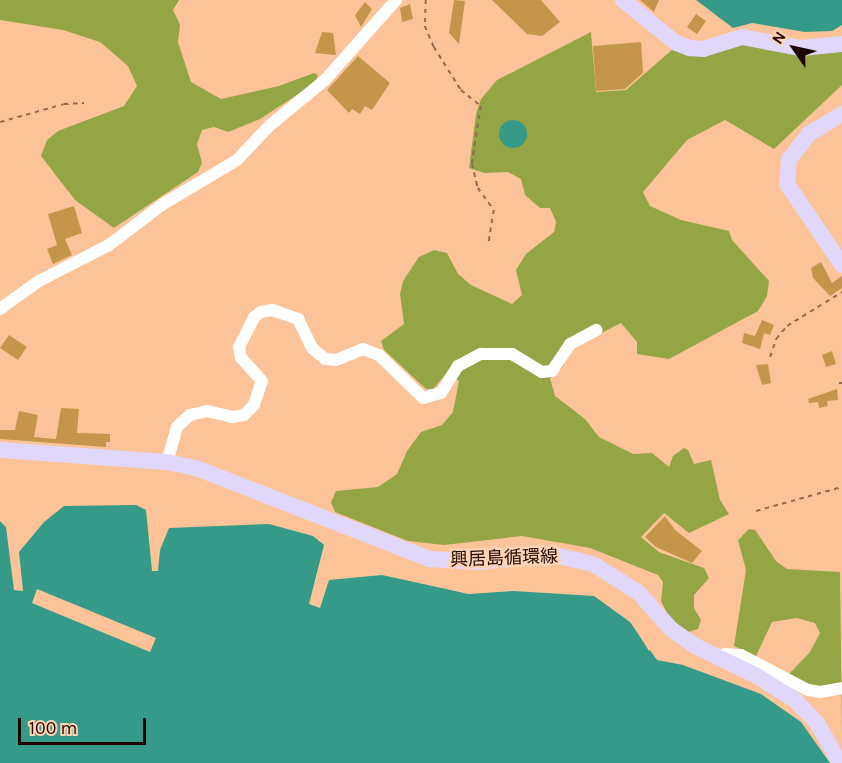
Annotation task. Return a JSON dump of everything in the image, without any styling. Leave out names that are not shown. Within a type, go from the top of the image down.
[{"type":"main road","points":[[623,0],[676,43],[690,48],[703,49],[742,37],[801,48],[842,44]]},
{"type":"main road","points":[[842,114],[809,134],[789,160],[787,184],[842,265]]},
{"type":"main road","name":"興居島循環線","points":[[0,450],[167,462],[216,474],[429,559],[478,562],[550,554],[593,564],[625,582],[671,629],[719,659],[757,675],[795,700],[817,723],[840,763]]},
{"type":"street","points":[[0,309],[39,281],[109,245],[163,204],[237,160],[269,126],[325,80],[396,0]]},
{"type":"street","points":[[167,462],[177,427],[190,415],[207,411],[232,417],[244,415],[254,405],[262,381],[241,358],[239,347],[254,316],[261,312],[272,310],[298,319],[312,348],[326,359],[336,360],[363,349],[379,355],[423,398],[441,393],[458,366],[481,354],[512,354],[542,372],[552,371],[570,344],[596,330]]},
{"type":"street","points":[[719,659],[724,654],[741,655],[808,690],[820,692],[842,688]]},
{"type":"path","points":[[426,0],[425,26],[434,47],[461,90],[481,106],[472,164],[478,188],[494,210],[489,242]]},
{"type":"path","points":[[0,122],[64,104],[84,104]]},
{"type":"path","points":[[770,357],[776,339],[787,326],[842,292]]},
{"type":"path","points":[[756,511],[842,487]]},
{"type":"green space","points":[[0,0],[179,0],[173,10],[180,25],[178,42],[191,82],[221,99],[279,86],[314,73],[318,75],[315,83],[260,119],[228,132],[214,127],[202,130],[197,144],[202,163],[198,172],[114,228],[75,200],[41,156],[47,140],[58,131],[124,106],[137,86],[128,66],[100,42],[63,30],[0,20]]},
{"type":"green space","points":[[591,32],[596,92],[626,90],[673,49],[739,42],[842,49],[842,85],[774,149],[725,120],[687,140],[643,192],[650,206],[681,220],[729,231],[732,240],[769,281],[767,296],[758,311],[669,359],[637,354],[637,342],[621,323],[572,348],[562,368],[550,378],[555,396],[585,419],[599,437],[633,454],[652,453],[669,467],[673,456],[684,448],[688,450],[694,464],[711,460],[720,500],[729,514],[689,533],[664,513],[641,537],[659,552],[704,568],[709,578],[694,595],[694,608],[701,620],[698,629],[688,632],[670,619],[661,601],[663,582],[658,575],[590,548],[522,536],[444,545],[408,541],[335,512],[331,502],[336,491],[378,487],[397,474],[407,451],[421,432],[442,425],[453,412],[459,381],[447,373],[433,389],[426,389],[384,350],[381,341],[404,324],[400,294],[403,281],[419,257],[434,250],[447,253],[458,274],[471,285],[512,304],[522,295],[516,270],[526,254],[554,232],[556,222],[550,208],[540,208],[525,195],[521,179],[508,172],[485,173],[469,168],[476,114],[481,99],[497,80]]},
{"type":"green space","points":[[749,529],[755,530],[776,561],[787,569],[840,572],[842,736],[841,694],[805,684],[789,674],[810,652],[820,633],[815,623],[797,618],[772,622],[756,656],[734,646],[746,570],[738,540]]},
{"type":"water","points":[[696,0],[842,0],[842,25],[832,31],[805,32],[752,23],[733,28]]},
{"type":"water","points":[[513,120],[523,124],[527,134],[523,144],[513,148],[503,144],[499,134],[503,124]]},
{"type":"water","points":[[136,505],[146,510],[152,571],[158,571],[160,550],[169,528],[269,524],[313,536],[324,545],[309,604],[320,608],[329,580],[382,575],[469,594],[513,591],[594,596],[630,622],[657,660],[683,665],[761,694],[801,722],[830,763],[0,763],[0,521],[6,527],[14,590],[23,591],[19,552],[44,522],[64,506]]},
{"type":"pier","points":[[378,573],[470,591],[492,590],[469,594]]},
{"type":"pier","points":[[37,589],[156,638],[150,652],[32,603]]},
{"type":"pier","points":[[589,592],[615,605],[632,619],[651,649],[649,651],[630,621]]},
{"type":"building","points":[[454,0],[465,1],[459,44],[449,33]]},
{"type":"building","points":[[492,0],[541,0],[560,22],[542,36],[527,34]]},
{"type":"building","points":[[640,0],[659,0],[654,12]]},
{"type":"building","points":[[365,2],[372,9],[361,27],[355,15]]},
{"type":"building","points":[[410,4],[413,19],[402,22],[400,8]]},
{"type":"building","points":[[696,14],[706,21],[697,34],[687,27]]},
{"type":"building","points":[[322,32],[333,33],[336,55],[315,53]]},
{"type":"building","points":[[641,42],[643,73],[625,89],[596,91],[593,46]]},
{"type":"building","points":[[358,56],[390,83],[372,110],[365,106],[360,114],[352,109],[349,113],[327,90]]},
{"type":"building","points":[[74,206],[82,233],[65,239],[72,255],[53,264],[47,249],[57,245],[48,214]]},
{"type":"building","points":[[821,262],[832,283],[842,276],[842,288],[830,296],[813,278],[811,268]]},
{"type":"building","points":[[762,320],[774,325],[770,335],[764,333],[760,349],[742,343],[744,333],[755,336]]},
{"type":"building","points":[[9,335],[27,347],[18,360],[0,348]]},
{"type":"building","points":[[832,351],[836,364],[826,367],[822,355]]},
{"type":"building","points":[[768,364],[771,383],[762,385],[756,365]]},
{"type":"building","points":[[837,389],[838,400],[827,401],[828,406],[819,408],[818,402],[809,403],[808,399]]},
{"type":"building","points":[[61,408],[79,409],[77,433],[110,434],[110,442],[106,442],[106,447],[0,439],[0,430],[15,430],[19,411],[38,415],[34,437],[56,439]]},
{"type":"building","points":[[665,516],[675,530],[702,551],[692,563],[656,547],[645,537]]}]
